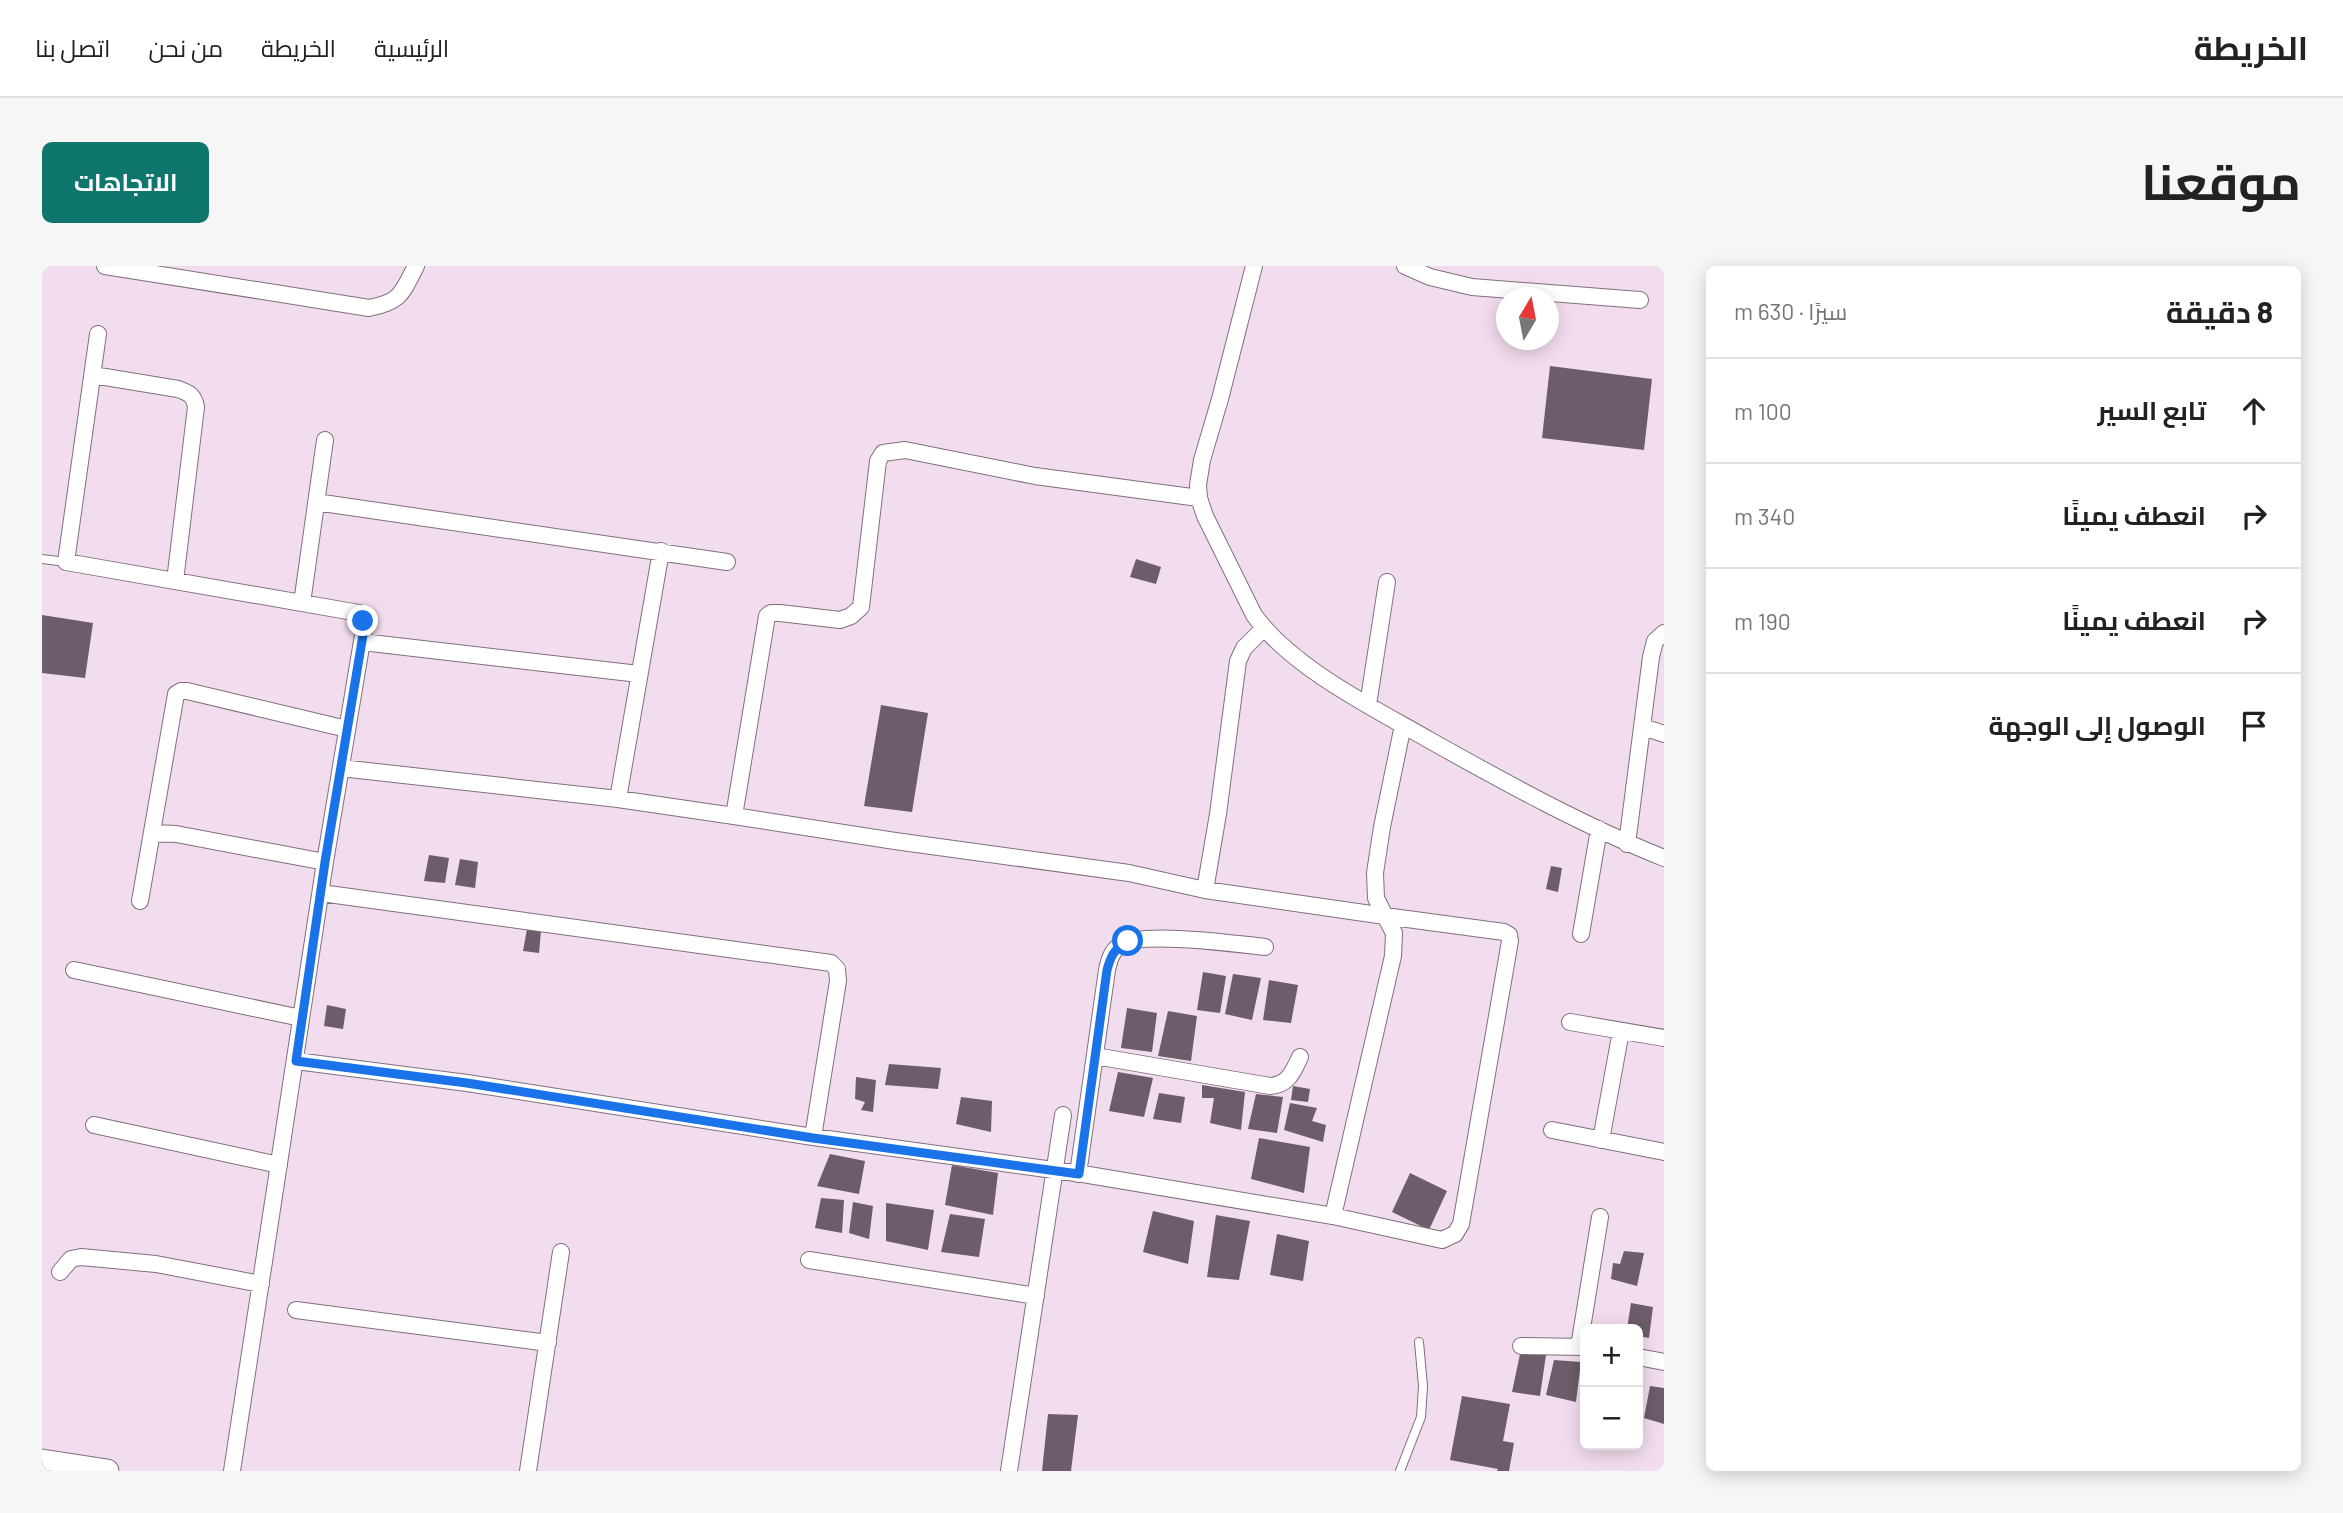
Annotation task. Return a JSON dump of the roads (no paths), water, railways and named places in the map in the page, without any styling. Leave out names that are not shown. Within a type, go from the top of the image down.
[{"type":"street","points":[[104,266],[369,308],[389,304],[401,292],[416,266]]},
{"type":"street","points":[[1254,266],[1199,472],[1199,498],[1241,590],[1264,628],[1298,660],[1367,705],[1498,778],[1627,844],[1664,858]]},
{"type":"street","points":[[1405,266],[1430,277],[1472,287],[1640,300]]},
{"type":"street","points":[[98,334],[66,562],[359,613],[363,621],[362,642],[325,862],[232,1471]]},
{"type":"street","points":[[93,375],[178,389],[194,398],[196,408],[175,581]]},
{"type":"street","points":[[302,603],[325,440]]},
{"type":"street","points":[[734,816],[766,616],[780,613],[840,620],[851,616],[861,607],[878,461],[883,453],[905,450],[1035,476],[1199,498]]},
{"type":"street","points":[[316,502],[727,562]]},
{"type":"street","points":[[618,799],[660,551]]},
{"type":"street","points":[[1367,705],[1387,582]]},
{"type":"street","points":[[1205,890],[1238,661],[1244,648],[1264,628]]},
{"type":"street","points":[[1627,844],[1651,657],[1655,641],[1664,633]]},
{"type":"street","points":[[362,642],[639,674]]},
{"type":"street","points":[[140,901],[174,698],[181,691],[347,729]]},
{"type":"street","points":[[1332,1216],[1393,956],[1394,933],[1376,898],[1375,873],[1403,725]]},
{"type":"street","points":[[1643,727],[1664,734]]},
{"type":"street","points":[[296,1061],[467,1083],[813,1138],[1056,1170],[1332,1216],[1442,1240],[1455,1234],[1461,1224],[1510,941],[1504,932],[1205,890],[1129,873],[618,799],[341,768]]},
{"type":"street","points":[[1581,934],[1599,829]]},
{"type":"street","points":[[152,833],[176,834],[325,862]]},
{"type":"street","points":[[321,893],[831,963],[837,969],[838,981],[813,1138]]},
{"type":"street","points":[[1079,1174],[1107,970],[1111,956],[1118,946],[1128,941],[1171,939],[1265,947]]},
{"type":"street","points":[[74,971],[301,1018]]},
{"type":"street","points":[[1570,1022],[1664,1038]]},
{"type":"street","points":[[1601,1140],[1621,1031]]},
{"type":"street","points":[[1095,1056],[1270,1086],[1279,1086],[1286,1082],[1300,1057]]},
{"type":"street","points":[[1009,1471],[1063,1115]]},
{"type":"street","points":[[94,1125],[279,1166]]},
{"type":"street","points":[[1552,1130],[1664,1152]]},
{"type":"street","points":[[1585,1324],[1600,1217]]},
{"type":"street","points":[[528,1471],[561,1252]]},
{"type":"street","points":[[60,1272],[71,1259],[81,1256],[156,1264],[261,1284]]},
{"type":"street","points":[[808,1260],[1036,1296]]},
{"type":"street","points":[[296,1310],[548,1343]]},
{"type":"street","points":[[1521,1346],[1580,1347]]},
{"type":"street","points":[[1643,1358],[1664,1362]]},
{"type":"street","points":[[42,1461],[68,1468],[107,1471]]},
{"type":"lane","points":[[42,559],[66,562]]},
{"type":"lane","points":[[1400,1471],[1421,1417],[1423,1386],[1419,1342]]}]
